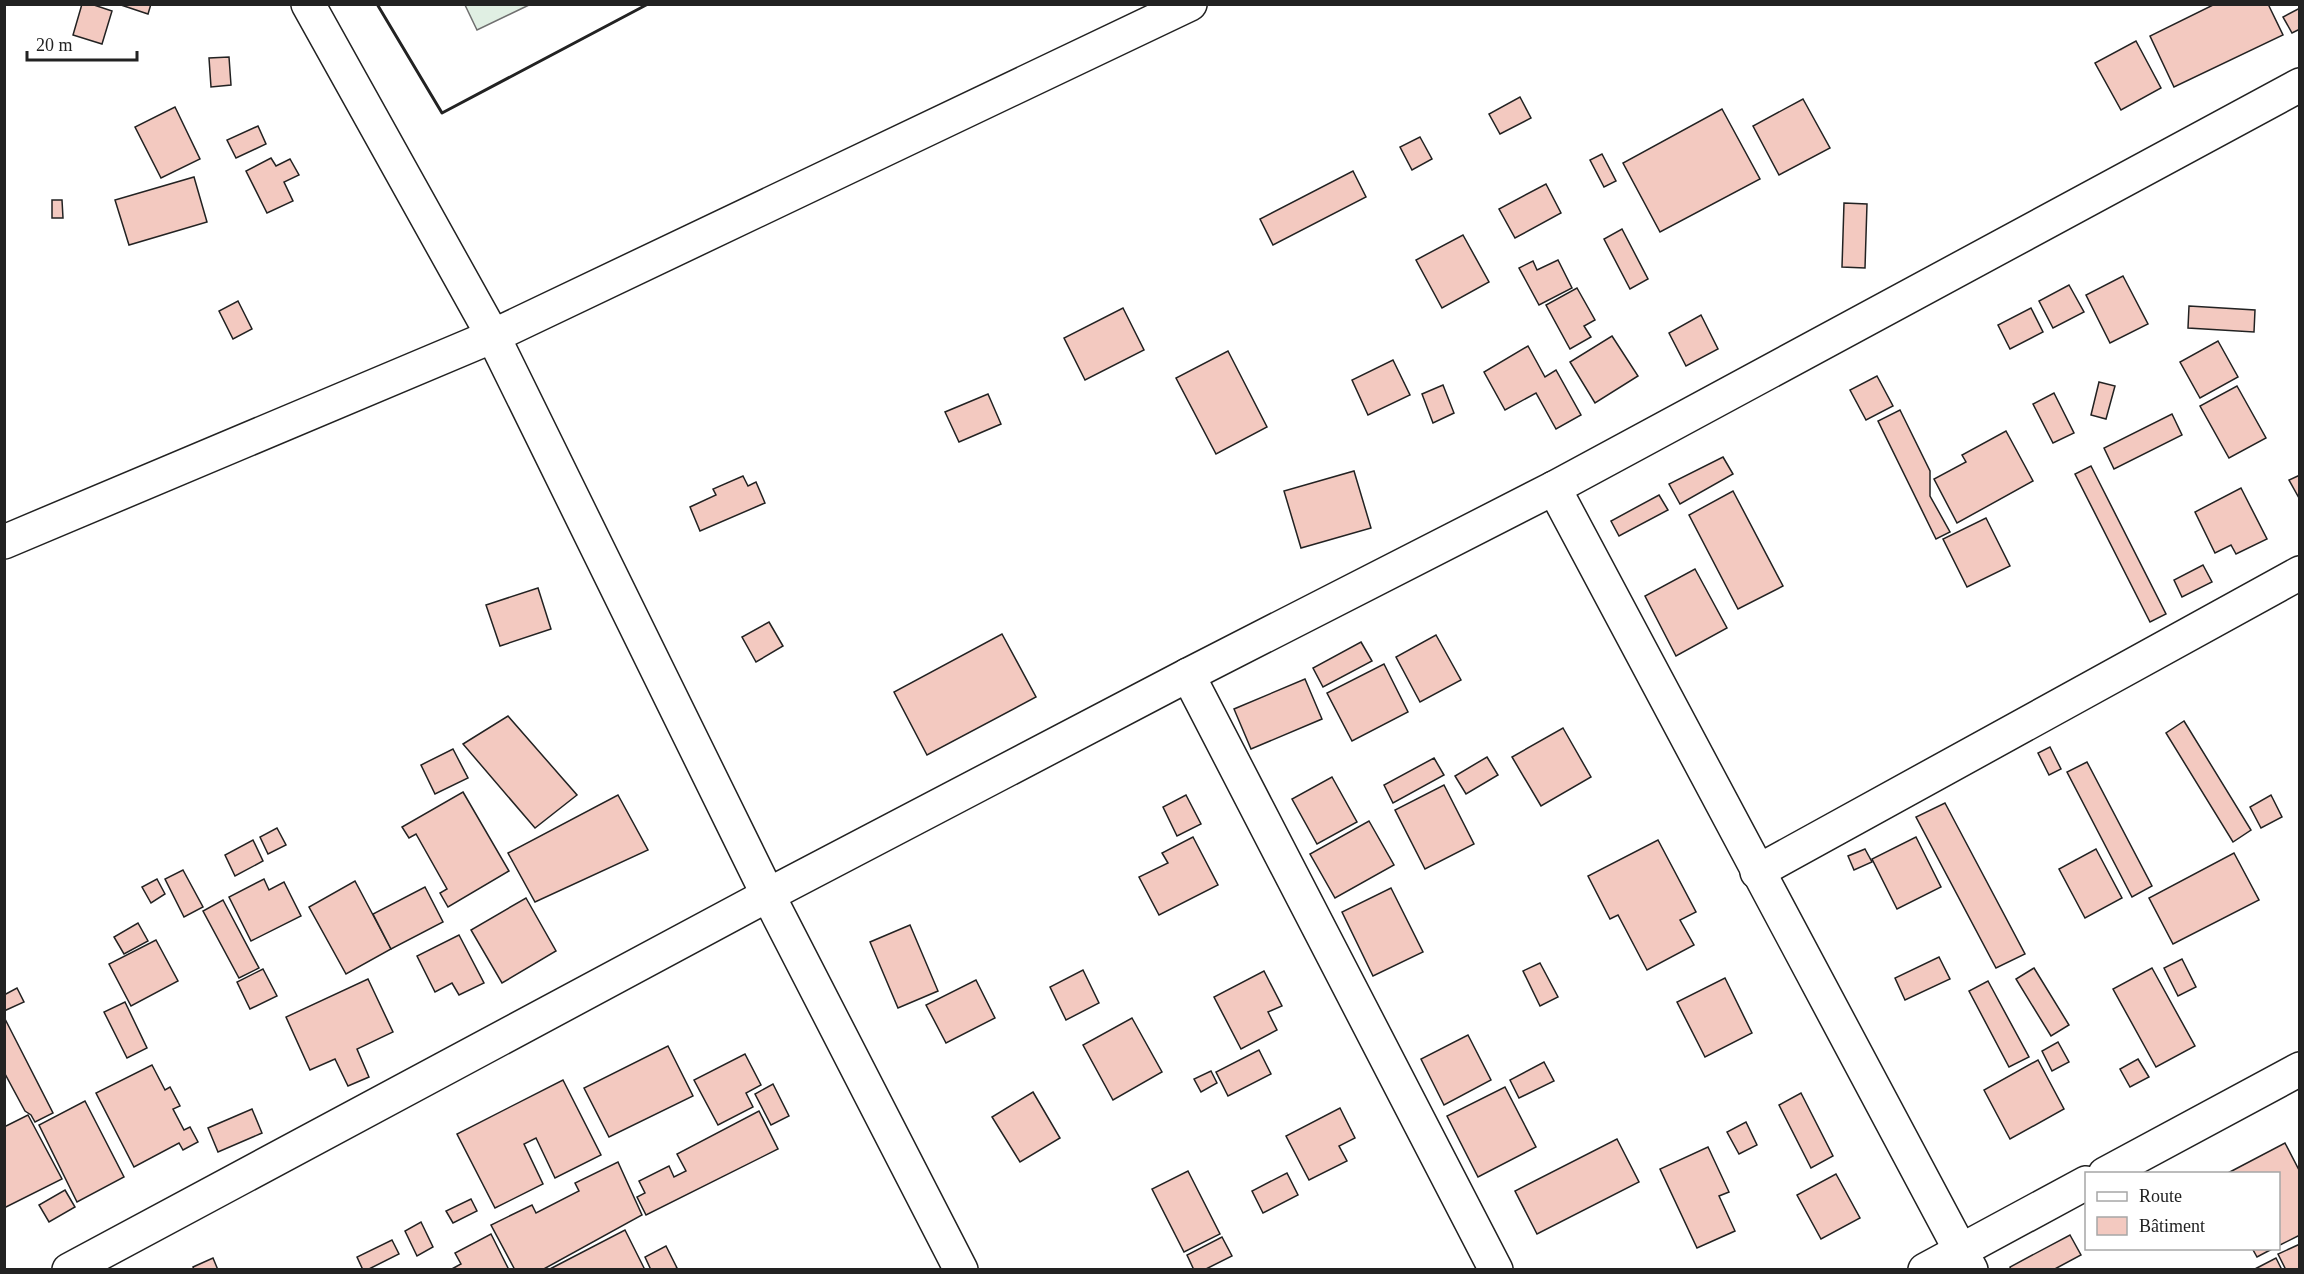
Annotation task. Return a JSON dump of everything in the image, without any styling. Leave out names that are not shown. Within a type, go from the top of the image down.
[{"type":"street","points":[[308,4],[493,336],[768,895],[961,1269]]},
{"type":"street","points":[[4,542],[493,336],[1190,4]]},
{"type":"street","points":[[69,1269],[768,895],[1188,675],[1554,488],[2299,85]]},
{"type":"street","points":[[1554,488],[1966,1260]]},
{"type":"street","points":[[1757,872],[2300,573]]},
{"type":"street","points":[[1188,675],[1496,1269]]},
{"type":"street","points":[[2106,1172],[2299,1070]]},
{"type":"street","points":[[1925,1269],[1966,1260],[2085,1184]]},
{"type":"green space","points":[[465,5],[529,5],[477,30]]},
{"type":"building","points":[[82,4],[91,4],[112,11],[102,44],[73,35]]},
{"type":"building","points":[[118,4],[151,4],[148,14]]},
{"type":"building","points":[[2215,4],[2268,4],[2283,35],[2174,87],[2150,36]]},
{"type":"building","points":[[2300,8],[2300,29],[2292,33],[2283,17]]},
{"type":"building","points":[[2136,41],[2161,88],[2121,110],[2095,63]]},
{"type":"building","points":[[229,57],[231,85],[211,87],[209,58]]},
{"type":"building","points":[[1520,97],[1531,118],[1500,134],[1489,114]]},
{"type":"building","points":[[1803,99],[1830,148],[1779,175],[1753,126]]},
{"type":"building","points":[[175,107],[200,159],[161,178],[135,127]]},
{"type":"building","points":[[1722,109],[1760,179],[1660,232],[1623,163]]},
{"type":"building","points":[[258,126],[266,144],[236,158],[227,140]]},
{"type":"building","points":[[1420,137],[1432,159],[1412,170],[1400,147]]},
{"type":"building","points":[[1602,154],[1616,181],[1604,187],[1590,160]]},
{"type":"building","points":[[271,158],[276,166],[290,159],[299,175],[284,182],[293,201],[267,213],[246,171]]},
{"type":"building","points":[[1353,171],[1366,197],[1273,245],[1260,219]]},
{"type":"building","points":[[194,177],[207,222],[129,245],[115,200]]},
{"type":"building","points":[[1546,184],[1561,213],[1515,238],[1499,209]]},
{"type":"building","points":[[52,200],[62,200],[63,218],[52,218]]},
{"type":"building","points":[[1844,203],[1867,204],[1865,268],[1842,267]]},
{"type":"building","points":[[1622,229],[1648,279],[1630,289],[1604,239]]},
{"type":"building","points":[[1463,235],[1489,282],[1442,308],[1416,260]]},
{"type":"building","points":[[1558,260],[1572,288],[1539,305],[1519,268],[1533,261],[1537,270]]},
{"type":"building","points":[[2123,276],[2148,324],[2110,343],[2086,295]]},
{"type":"building","points":[[2069,285],[2084,312],[2053,328],[2039,301]]},
{"type":"building","points":[[1577,288],[1595,320],[1584,326],[1591,337],[1570,349],[1546,305]]},
{"type":"building","points":[[238,301],[252,329],[233,339],[219,311]]},
{"type":"building","points":[[2189,306],[2255,310],[2254,332],[2188,328]]},
{"type":"building","points":[[1123,308],[1144,350],[1085,380],[1064,338]]},
{"type":"building","points":[[2031,308],[2043,332],[2010,349],[1998,325]]},
{"type":"building","points":[[1701,315],[1718,349],[1686,366],[1669,333]]},
{"type":"building","points":[[1612,336],[1638,376],[1595,403],[1570,362]]},
{"type":"building","points":[[2218,341],[2238,377],[2200,398],[2180,362]]},
{"type":"building","points":[[1528,346],[1545,377],[1556,370],[1581,415],[1556,429],[1536,393],[1505,410],[1484,372]]},
{"type":"building","points":[[1228,351],[1267,427],[1216,454],[1176,378]]},
{"type":"building","points":[[1393,360],[1410,395],[1368,415],[1352,380]]},
{"type":"building","points":[[1877,376],[1893,406],[1866,420],[1850,390]]},
{"type":"building","points":[[2099,382],[2115,386],[2106,419],[2091,415]]},
{"type":"building","points":[[1443,385],[1454,413],[1433,423],[1422,394]]},
{"type":"building","points":[[2237,386],[2266,438],[2229,458],[2200,406]]},
{"type":"building","points":[[2054,393],[2074,433],[2053,443],[2033,404]]},
{"type":"building","points":[[988,394],[1001,424],[959,442],[945,412]]},
{"type":"building","points":[[1900,410],[1930,471],[1930,496],[1950,532],[1936,539],[1878,421]]},
{"type":"building","points":[[2172,414],[2182,435],[2114,469],[2104,448]]},
{"type":"building","points":[[2006,431],[2033,481],[1957,523],[1934,479],[1966,462],[1962,455]]},
{"type":"building","points":[[1723,457],[1733,474],[1680,504],[1669,484]]},
{"type":"building","points":[[2091,466],[2166,614],[2150,622],[2075,474]]},
{"type":"building","points":[[1354,471],[1371,528],[1301,548],[1284,491]]},
{"type":"building","points":[[2300,475],[2300,498],[2299,498],[2289,480]]},
{"type":"building","points":[[743,476],[748,486],[756,482],[765,503],[700,531],[690,507],[716,495],[713,489]]},
{"type":"building","points":[[2241,488],[2267,539],[2236,554],[2231,545],[2215,553],[2195,512]]},
{"type":"building","points":[[1733,491],[1783,586],[1738,609],[1689,515]]},
{"type":"building","points":[[1659,495],[1668,510],[1619,536],[1611,521]]},
{"type":"building","points":[[1986,518],[2010,566],[1967,587],[1943,539]]},
{"type":"building","points":[[2203,565],[2212,582],[2182,597],[2174,580]]},
{"type":"building","points":[[1695,569],[1727,628],[1676,656],[1645,596]]},
{"type":"building","points":[[538,588],[551,629],[500,646],[486,605]]},
{"type":"building","points":[[769,622],[783,646],[756,662],[742,637]]},
{"type":"building","points":[[1002,634],[1036,697],[927,755],[894,692]]},
{"type":"building","points":[[1436,635],[1461,680],[1420,702],[1396,657]]},
{"type":"building","points":[[1361,642],[1372,661],[1323,687],[1313,668]]},
{"type":"building","points":[[1384,664],[1408,712],[1352,741],[1327,693]]},
{"type":"building","points":[[1305,679],[1322,719],[1251,749],[1234,709]]},
{"type":"building","points":[[508,716],[577,795],[535,828],[463,744]]},
{"type":"building","points":[[2184,721],[2251,830],[2233,842],[2166,733]]},
{"type":"building","points":[[1563,728],[1591,777],[1541,806],[1512,757]]},
{"type":"building","points":[[2050,747],[2061,769],[2049,775],[2038,753]]},
{"type":"building","points":[[453,749],[468,778],[435,794],[421,765]]},
{"type":"building","points":[[1487,757],[1498,775],[1466,794],[1455,776]]},
{"type":"building","points":[[1434,758],[1444,775],[1393,803],[1384,785]]},
{"type":"building","points":[[2087,762],[2152,886],[2132,897],[2067,772]]},
{"type":"building","points":[[1332,777],[1357,822],[1317,844],[1292,799]]},
{"type":"building","points":[[1444,785],[1474,844],[1425,869],[1395,810]]},
{"type":"building","points":[[463,792],[509,871],[448,907],[440,893],[447,889],[416,834],[409,838],[402,827]]},
{"type":"building","points":[[618,795],[648,850],[535,902],[508,853]]},
{"type":"building","points":[[1186,795],[1201,824],[1177,836],[1163,807]]},
{"type":"building","points":[[2271,795],[2282,817],[2261,828],[2250,807]]},
{"type":"building","points":[[1945,803],[2025,954],[1996,968],[1916,817]]},
{"type":"building","points":[[1369,821],[1394,865],[1335,898],[1310,854]]},
{"type":"building","points":[[277,828],[286,845],[268,854],[260,837]]},
{"type":"building","points":[[1193,837],[1218,885],[1159,915],[1139,877],[1168,863],[1162,853]]},
{"type":"building","points":[[1916,837],[1941,887],[1897,909],[1872,859]]},
{"type":"building","points":[[253,840],[263,861],[235,876],[225,855]]},
{"type":"building","points":[[1658,840],[1696,912],[1680,920],[1694,945],[1647,970],[1618,915],[1610,919],[1588,876]]},
{"type":"building","points":[[1865,849],[1872,862],[1854,870],[1848,856]]},
{"type":"building","points":[[2096,849],[2122,898],[2085,918],[2059,869]]},
{"type":"building","points":[[2234,853],[2259,900],[2173,944],[2149,898]]},
{"type":"building","points":[[183,870],[203,907],[184,917],[165,879]]},
{"type":"building","points":[[157,879],[165,894],[151,903],[142,887]]},
{"type":"building","points":[[264,879],[269,890],[284,882],[301,916],[251,941],[229,897]]},
{"type":"building","points":[[355,881],[391,949],[346,974],[309,907]]},
{"type":"building","points":[[425,887],[443,922],[391,949],[373,914]]},
{"type":"building","points":[[1391,888],[1423,952],[1373,976],[1342,912]]},
{"type":"building","points":[[526,898],[556,951],[502,983],[471,930]]},
{"type":"building","points":[[223,900],[259,968],[239,978],[203,911]]},
{"type":"building","points":[[138,923],[148,941],[124,954],[114,937]]},
{"type":"building","points":[[910,925],[938,991],[898,1008],[870,942]]},
{"type":"building","points":[[459,935],[484,983],[459,995],[452,983],[435,992],[417,956]]},
{"type":"building","points":[[156,940],[178,981],[131,1006],[109,964]]},
{"type":"building","points":[[1939,957],[1950,979],[1905,1000],[1895,978]]},
{"type":"building","points":[[2182,959],[2196,987],[2178,996],[2164,968]]},
{"type":"building","points":[[1540,963],[1558,997],[1540,1006],[1523,971]]},
{"type":"building","points":[[2034,968],[2069,1025],[2051,1036],[2016,979]]},
{"type":"building","points":[[2152,968],[2195,1046],[2156,1067],[2113,989]]},
{"type":"building","points":[[263,969],[277,996],[250,1009],[237,982]]},
{"type":"building","points":[[1083,970],[1099,1003],[1066,1020],[1050,987]]},
{"type":"building","points":[[1264,971],[1282,1006],[1268,1012],[1277,1030],[1241,1049],[1214,997]]},
{"type":"building","points":[[1725,978],[1752,1033],[1705,1057],[1677,1002]]},
{"type":"building","points":[[368,979],[393,1032],[357,1049],[369,1077],[348,1086],[335,1059],[310,1070],[286,1017]]},
{"type":"building","points":[[976,980],[995,1018],[946,1043],[926,1005]]},
{"type":"building","points":[[1988,981],[2029,1057],[2009,1067],[1969,991]]},
{"type":"building","points":[[17,988],[24,1002],[4,1011],[4,995]]},
{"type":"building","points":[[125,1002],[147,1048],[127,1058],[104,1012]]},
{"type":"building","points":[[4,1017],[53,1113],[35,1122],[25,1111],[4,1072]]},
{"type":"building","points":[[1132,1018],[1162,1072],[1113,1100],[1083,1045]]},
{"type":"building","points":[[1468,1035],[1491,1080],[1444,1105],[1421,1059]]},
{"type":"building","points":[[2058,1042],[2069,1062],[2052,1071],[2042,1051]]},
{"type":"building","points":[[668,1046],[693,1096],[609,1137],[584,1088]]},
{"type":"building","points":[[1259,1050],[1271,1074],[1228,1096],[1216,1072]]},
{"type":"building","points":[[745,1054],[761,1085],[746,1093],[753,1107],[718,1125],[694,1080]]},
{"type":"building","points":[[2138,1059],[2149,1077],[2130,1087],[2120,1069]]},
{"type":"building","points":[[2038,1060],[2064,1109],[2010,1139],[1984,1090]]},
{"type":"building","points":[[1544,1062],[1554,1081],[1519,1098],[1510,1080]]},
{"type":"building","points":[[152,1065],[165,1090],[170,1087],[180,1106],[173,1109],[184,1130],[190,1127],[198,1142],[183,1150],[179,1143],[134,1167],[96,1093]]},
{"type":"building","points":[[1211,1071],[1217,1083],[1201,1092],[1194,1079]]},
{"type":"building","points":[[563,1080],[601,1155],[555,1178],[536,1138],[524,1144],[543,1184],[495,1208],[457,1134]]},
{"type":"building","points":[[773,1084],[789,1116],[771,1125],[755,1094]]},
{"type":"building","points":[[1505,1087],[1536,1147],[1478,1177],[1447,1116]]},
{"type":"building","points":[[1033,1092],[1060,1138],[1020,1162],[992,1117]]},
{"type":"building","points":[[1801,1093],[1833,1156],[1811,1168],[1779,1105]]},
{"type":"building","points":[[85,1101],[124,1177],[77,1202],[39,1125]]},
{"type":"building","points":[[1340,1108],[1355,1138],[1339,1146],[1347,1161],[1309,1180],[1286,1136]]},
{"type":"building","points":[[252,1109],[262,1133],[218,1152],[208,1128]]},
{"type":"building","points":[[759,1111],[778,1149],[646,1215],[637,1197],[645,1193],[639,1181],[669,1166],[674,1177],[686,1171],[677,1154]]},
{"type":"building","points":[[28,1115],[62,1179],[4,1208],[4,1127]]},
{"type":"building","points":[[1746,1122],[1757,1145],[1739,1154],[1727,1132]]},
{"type":"building","points":[[1617,1139],[1639,1182],[1537,1234],[1515,1191]]},
{"type":"building","points":[[2285,1143],[2300,1172],[2300,1235],[2280,1245],[2280,1172],[2230,1172]]},
{"type":"building","points":[[1708,1147],[1729,1192],[1719,1196],[1735,1231],[1697,1248],[1660,1169]]},
{"type":"building","points":[[618,1162],[642,1215],[542,1270],[515,1270],[491,1225],[532,1205],[536,1213],[579,1191],[575,1183]]},
{"type":"building","points":[[1188,1171],[1220,1234],[1184,1252],[1152,1189]]},
{"type":"building","points":[[1287,1173],[1298,1195],[1263,1213],[1252,1191]]},
{"type":"building","points":[[1836,1174],[1860,1218],[1821,1239],[1797,1195]]},
{"type":"building","points":[[65,1190],[75,1207],[49,1222],[39,1205]]},
{"type":"building","points":[[471,1199],[477,1211],[453,1223],[446,1211]]},
{"type":"building","points":[[421,1222],[433,1247],[417,1256],[405,1231]]},
{"type":"building","points":[[625,1230],[645,1270],[548,1270]]},
{"type":"building","points":[[491,1234],[509,1270],[450,1270],[461,1264],[455,1253]]},
{"type":"building","points":[[2070,1235],[2081,1255],[2053,1270],[2011,1270],[2010,1267]]},
{"type":"building","points":[[1222,1237],[1232,1256],[1204,1270],[1194,1270],[1187,1255]]},
{"type":"building","points":[[392,1240],[399,1254],[363,1270],[357,1257]]},
{"type":"building","points":[[2300,1244],[2300,1270],[2286,1270],[2278,1254]]},
{"type":"building","points":[[666,1246],[677,1268],[651,1270],[645,1257]]},
{"type":"building","points":[[2253,1250],[2270,1250],[2257,1257]]},
{"type":"building","points":[[213,1258],[218,1270],[194,1270],[193,1267]]},
{"type":"building","points":[[2276,1258],[2282,1270],[2253,1270]]},
{"type":"wall","points":[[377,4],[442,113],[648,4]]}]
